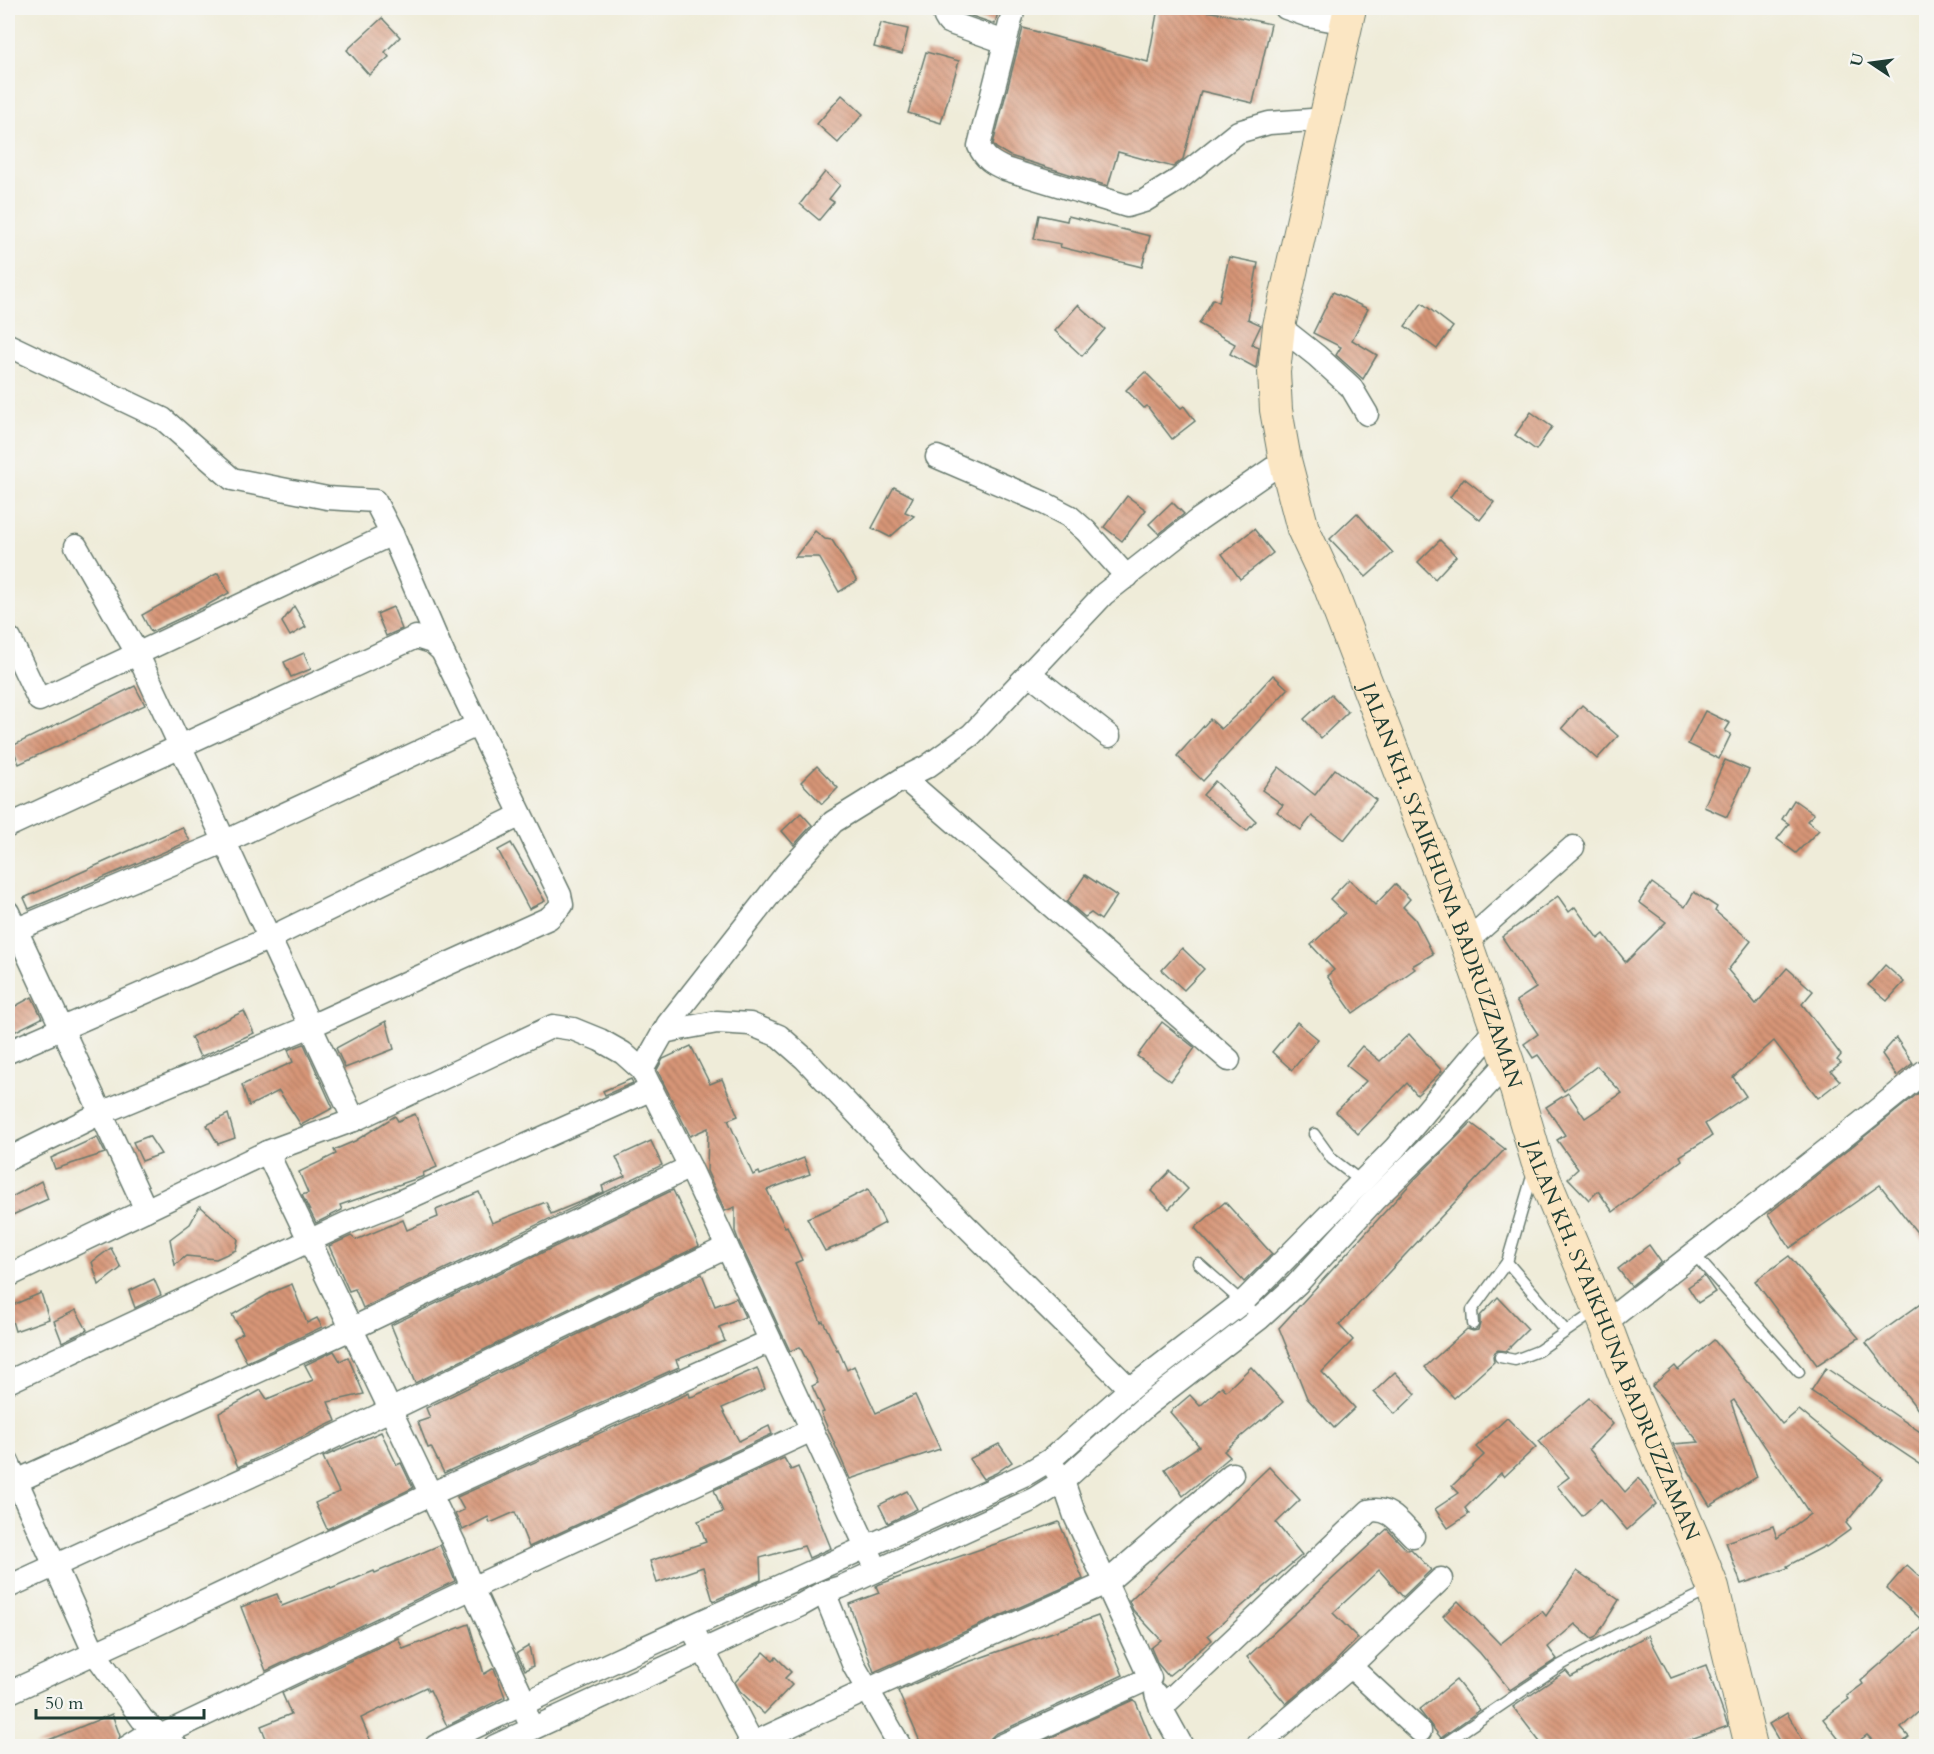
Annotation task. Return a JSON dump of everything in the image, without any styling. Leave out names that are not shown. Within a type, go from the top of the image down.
[{"type":"main road","name":"JALAN KH. SYAIKHUNA BADRUZZAMAN","points":[[1349,15],[1279,326],[1274,372],[1276,410],[1285,460],[1303,529],[1329,585],[1466,942],[1508,1062],[1537,1161],[1602,1316],[1624,1377],[1713,1588],[1750,1746]]},
{"type":"street","points":[[943,8],[948,22],[1005,42]]},
{"type":"street","points":[[1014,8],[979,147],[990,162],[1005,169],[1127,206],[1144,201],[1178,180],[1238,132],[1269,123],[1326,119]]},
{"type":"street","points":[[1286,8],[1309,16],[1349,15]]},
{"type":"street","points":[[1279,326],[1351,387],[1367,414]]},
{"type":"street","points":[[8,345],[163,419],[232,479],[327,498],[375,501],[392,534],[442,651],[560,895],[562,905],[549,918],[311,1026],[101,1113],[8,1159]]},
{"type":"street","points":[[937,457],[1069,516],[1128,577]]},
{"type":"street","points":[[8,1382],[347,1223],[408,1199],[647,1080],[663,1032],[786,874],[833,822],[904,778],[928,766],[970,735],[1104,594],[1198,520],[1285,460]]},
{"type":"street","points":[[10,639],[39,700],[392,534]]},
{"type":"street","points":[[76,546],[137,653],[354,1120]]},
{"type":"street","points":[[8,826],[416,637],[432,642],[442,651]]},
{"type":"street","points":[[1029,673],[1109,736]]},
{"type":"street","points":[[146,1209],[62,1028],[10,925],[226,841],[477,725]]},
{"type":"street","points":[[904,778],[1229,1060]]},
{"type":"street","points":[[8,1052],[270,938],[521,815]]},
{"type":"street","points":[[1466,942],[1572,847]]},
{"type":"street","points":[[663,1032],[717,1022],[750,1024],[779,1036],[804,1058],[915,1175],[1130,1389]]},
{"type":"street","points":[[8,1276],[267,1152],[354,1120],[553,1026],[573,1029],[623,1053],[647,1080],[690,1167],[877,1570]]},
{"type":"street","points":[[495,1746],[801,1605],[824,1592],[841,1587],[1034,1499],[1063,1481],[1147,1405],[1260,1318],[1297,1284],[1368,1190],[1395,1148],[1496,1028]]},
{"type":"street","points":[[436,1746],[525,1702],[867,1548],[1028,1473],[1050,1460],[1130,1389],[1244,1301],[1368,1190],[1445,1131],[1508,1062]]},
{"type":"street","points":[[1602,1316],[1693,1253],[1782,1187],[1926,1070]]},
{"type":"street","points":[[267,1152],[455,1545],[472,1588],[525,1702],[529,1730]]},
{"type":"street","points":[[163,1738],[142,1719],[94,1652],[10,1476],[351,1329],[690,1167]]},
{"type":"street","points":[[8,1587],[390,1411],[727,1247]]},
{"type":"street","points":[[8,1693],[431,1494],[770,1341]]},
{"type":"street","points":[[129,1746],[163,1738],[472,1588],[812,1430]]},
{"type":"street","points":[[1050,1460],[1063,1481],[1076,1516],[1150,1678],[1161,1708],[1182,1746]]},
{"type":"street","points":[[691,1627],[751,1746],[867,1690],[1106,1583],[1232,1474]]},
{"type":"street","points":[[1161,1708],[1369,1511],[1377,1509],[1392,1514],[1413,1536]]},
{"type":"street","points":[[1271,1742],[1441,1579]]},
{"type":"street","points":[[824,1592],[854,1666],[900,1746]]},
{"type":"street","points":[[1350,1666],[1420,1731]]},
{"type":"street","points":[[1001,1746],[1150,1678]]},
{"type":"lane","points":[[1314,1134],[1332,1159],[1368,1190]]},
{"type":"lane","points":[[1473,1324],[1472,1310],[1507,1262],[1537,1161]]},
{"type":"lane","points":[[1693,1253],[1798,1372]]},
{"type":"lane","points":[[1507,1262],[1566,1332]]},
{"type":"lane","points":[[1198,1263],[1244,1301],[1260,1318]]},
{"type":"lane","points":[[1500,1357],[1515,1360],[1538,1351],[1566,1332],[1602,1316]]},
{"type":"lane","points":[[1447,1742],[1559,1666],[1618,1634],[1713,1588]]},
{"type":"building","points":[[957,8],[999,8],[995,24],[957,11]]},
{"type":"building","points":[[1158,8],[1185,8],[1271,24],[1253,103],[1201,91],[1183,159],[1173,167],[1118,152],[1108,186],[1010,156],[996,148],[993,144],[1023,28],[1148,62]]},
{"type":"building","points":[[382,18],[400,37],[385,52],[389,57],[369,75],[347,50]]},
{"type":"building","points":[[881,23],[908,29],[902,54],[874,47]]},
{"type":"building","points":[[926,52],[959,61],[941,123],[908,113]]},
{"type":"building","points":[[842,95],[863,114],[838,143],[817,124]]},
{"type":"building","points":[[825,172],[840,185],[829,199],[834,202],[819,220],[800,204]]},
{"type":"building","points":[[1039,215],[1067,221],[1068,216],[1150,236],[1142,267],[1060,247],[1061,244],[1034,239]]},
{"type":"building","points":[[1229,257],[1258,263],[1248,319],[1261,325],[1252,344],[1259,347],[1256,368],[1230,354],[1235,344],[1199,324],[1213,299],[1219,302]]},
{"type":"building","points":[[1333,292],[1368,309],[1352,340],[1377,355],[1363,379],[1336,355],[1341,347],[1313,333]]},
{"type":"building","points":[[1422,303],[1453,327],[1437,349],[1405,326]]},
{"type":"building","points":[[1078,305],[1105,329],[1082,356],[1055,331]]},
{"type":"building","points":[[1145,372],[1181,408],[1184,406],[1195,421],[1172,439],[1147,406],[1144,408],[1126,390]]},
{"type":"building","points":[[1531,412],[1552,427],[1536,450],[1515,435]]},
{"type":"building","points":[[1464,478],[1494,502],[1480,520],[1450,497]]},
{"type":"building","points":[[894,487],[913,497],[905,512],[914,516],[890,537],[872,528]]},
{"type":"building","points":[[1127,496],[1146,510],[1122,541],[1104,527]]},
{"type":"building","points":[[1172,502],[1184,514],[1159,534],[1149,524]]},
{"type":"building","points":[[1357,513],[1393,553],[1366,577],[1330,539]]},
{"type":"building","points":[[1254,529],[1273,553],[1240,579],[1222,554]]},
{"type":"building","points":[[815,531],[825,539],[832,540],[857,581],[839,592],[819,557],[795,557]]},
{"type":"building","points":[[1440,540],[1456,556],[1435,579],[1418,562]]},
{"type":"building","points":[[218,573],[229,593],[151,632],[142,615]]},
{"type":"building","points":[[294,606],[306,627],[290,636],[282,622]]},
{"type":"building","points":[[393,607],[402,629],[386,636],[377,614]]},
{"type":"building","points":[[304,653],[311,669],[291,677],[284,662]]},
{"type":"building","points":[[1273,675],[1288,689],[1203,781],[1177,756],[1210,719],[1221,729],[1251,701]]},
{"type":"building","points":[[135,686],[145,705],[19,764],[12,746]]},
{"type":"building","points":[[1331,694],[1348,712],[1321,738],[1304,719]]},
{"type":"building","points":[[1582,705],[1618,736],[1597,759],[1562,728]]},
{"type":"building","points":[[1705,711],[1730,723],[1725,731],[1731,734],[1719,759],[1688,744]]},
{"type":"building","points":[[1725,760],[1749,770],[1727,817],[1704,807]]},
{"type":"building","points":[[817,766],[838,788],[822,804],[801,782]]},
{"type":"building","points":[[1279,767],[1315,795],[1335,769],[1376,800],[1344,840],[1312,816],[1301,830],[1277,812],[1283,805],[1262,790]]},
{"type":"building","points":[[1215,781],[1256,821],[1247,831],[1203,795]]},
{"type":"building","points":[[1794,800],[1814,814],[1807,821],[1819,830],[1796,853],[1777,839],[1789,824],[1782,819]]},
{"type":"building","points":[[801,813],[812,825],[794,845],[782,831]]},
{"type":"building","points":[[182,827],[190,841],[29,909],[24,898]]},
{"type":"building","points":[[511,843],[545,901],[529,909],[498,850]]},
{"type":"building","points":[[1085,875],[1117,896],[1101,920],[1091,913],[1085,917],[1067,902]]},
{"type":"building","points":[[1349,879],[1375,905],[1395,884],[1410,899],[1403,907],[1415,919],[1433,954],[1412,966],[1415,969],[1353,1013],[1327,976],[1334,970],[1311,945],[1345,913],[1330,899]]},
{"type":"building","points":[[1652,883],[1685,907],[1694,892],[1717,907],[1715,911],[1751,941],[1728,970],[1756,1004],[1787,968],[1813,991],[1802,1004],[1841,1055],[1837,1060],[1841,1063],[1831,1071],[1840,1081],[1818,1098],[1774,1041],[1733,1077],[1746,1096],[1705,1124],[1712,1136],[1680,1156],[1682,1160],[1613,1212],[1598,1191],[1589,1200],[1568,1178],[1578,1169],[1557,1140],[1565,1135],[1546,1107],[1568,1093],[1585,1118],[1622,1093],[1597,1066],[1564,1091],[1538,1055],[1533,1058],[1524,1044],[1538,1034],[1516,1001],[1536,988],[1502,937],[1558,896],[1569,912],[1575,907],[1598,939],[1604,934],[1626,962],[1666,922],[1639,902]]},
{"type":"building","points":[[1182,948],[1204,969],[1184,990],[1162,970]]},
{"type":"building","points":[[1885,965],[1904,982],[1887,1001],[1868,985]]},
{"type":"building","points":[[32,997],[42,1018],[8,1035],[8,1010]]},
{"type":"building","points":[[244,1011],[254,1033],[200,1057],[191,1037]]},
{"type":"building","points":[[386,1021],[394,1049],[345,1068],[336,1048]]},
{"type":"building","points":[[1162,1022],[1195,1048],[1171,1081],[1137,1056]]},
{"type":"building","points":[[1297,1022],[1318,1039],[1292,1070],[1272,1052]]},
{"type":"building","points":[[1409,1034],[1442,1071],[1417,1095],[1407,1083],[1358,1134],[1336,1112],[1366,1081],[1346,1065],[1362,1046],[1380,1061]]},
{"type":"building","points":[[1896,1038],[1913,1063],[1897,1076],[1882,1054]]},
{"type":"building","points":[[304,1044],[333,1108],[301,1125],[279,1091],[249,1106],[242,1085],[293,1062],[288,1050]]},
{"type":"building","points":[[691,1046],[710,1084],[722,1079],[738,1116],[728,1120],[753,1175],[759,1172],[760,1175],[804,1158],[810,1174],[767,1190],[802,1260],[795,1263],[821,1322],[823,1321],[847,1370],[854,1366],[876,1413],[915,1395],[940,1449],[850,1479],[821,1413],[824,1412],[812,1386],[818,1383],[800,1347],[790,1351],[738,1239],[735,1231],[735,1207],[725,1211],[707,1171],[708,1128],[690,1136],[657,1070],[663,1059]]},
{"type":"building","points":[[631,1079],[633,1083],[605,1095],[603,1091]]},
{"type":"building","points":[[1926,1087],[1926,1244],[1880,1185],[1790,1248],[1768,1214]]},
{"type":"building","points":[[228,1114],[235,1138],[218,1144],[207,1125]]},
{"type":"building","points":[[415,1114],[437,1167],[423,1173],[424,1176],[340,1205],[342,1210],[316,1223],[302,1195],[308,1193],[299,1172],[336,1154],[334,1150],[355,1141],[395,1116],[398,1121]]},
{"type":"building","points":[[1471,1123],[1505,1149],[1339,1325],[1353,1340],[1322,1372],[1355,1408],[1334,1428],[1307,1398],[1279,1328],[1413,1181]]},
{"type":"building","points":[[149,1136],[161,1154],[142,1161],[133,1142]]},
{"type":"building","points":[[97,1137],[105,1153],[55,1169],[51,1158]]},
{"type":"building","points":[[651,1141],[662,1165],[363,1308],[355,1289],[349,1291],[329,1246],[351,1236],[356,1240],[403,1220],[407,1230],[438,1217],[436,1210],[479,1192],[492,1223],[546,1202],[551,1214],[604,1192],[602,1186],[625,1176],[616,1157]]},
{"type":"building","points":[[1170,1171],[1188,1189],[1169,1209],[1151,1191]]},
{"type":"building","points":[[41,1181],[48,1199],[8,1217],[8,1199]]},
{"type":"building","points":[[868,1189],[885,1223],[855,1239],[825,1251],[807,1218]]},
{"type":"building","points":[[673,1190],[699,1246],[415,1383],[391,1325]]},
{"type":"building","points":[[1225,1202],[1272,1254],[1244,1282],[1195,1228]]},
{"type":"building","points":[[200,1206],[238,1239],[236,1250],[216,1259],[186,1256],[175,1265],[170,1239],[190,1224]]},
{"type":"building","points":[[1649,1245],[1661,1262],[1631,1286],[1618,1269]]},
{"type":"building","points":[[111,1248],[121,1268],[99,1285],[92,1262]]},
{"type":"building","points":[[1789,1256],[1859,1338],[1817,1365],[1755,1281]]},
{"type":"building","points":[[702,1274],[715,1306],[736,1298],[745,1317],[719,1327],[725,1341],[676,1360],[679,1367],[444,1473],[431,1447],[428,1448],[418,1422],[430,1418],[426,1408]]},
{"type":"building","points":[[1704,1276],[1715,1292],[1698,1303],[1688,1287]]},
{"type":"building","points":[[154,1279],[161,1295],[135,1308],[129,1291]]},
{"type":"building","points":[[292,1284],[307,1323],[317,1318],[322,1327],[247,1362],[234,1338],[243,1333],[232,1315],[272,1292]]},
{"type":"building","points":[[41,1293],[49,1319],[15,1331],[8,1307]]},
{"type":"building","points":[[1498,1297],[1528,1329],[1506,1351],[1495,1352],[1494,1362],[1454,1398],[1425,1367],[1467,1329],[1478,1330],[1480,1316]]},
{"type":"building","points":[[1926,1300],[1926,1420],[1866,1343]]},
{"type":"building","points":[[76,1310],[87,1330],[62,1342],[54,1321]]},
{"type":"building","points":[[1714,1340],[1782,1424],[1799,1410],[1882,1478],[1846,1523],[1851,1529],[1826,1547],[1787,1566],[1788,1568],[1741,1584],[1726,1542],[1773,1526],[1777,1538],[1810,1514],[1734,1400],[1731,1402],[1757,1477],[1710,1506],[1676,1450],[1673,1444],[1699,1442],[1652,1386],[1675,1366],[1678,1370]]},
{"type":"building","points":[[334,1351],[340,1361],[348,1357],[364,1394],[328,1402],[336,1421],[238,1467],[226,1439],[219,1413],[261,1390],[267,1399],[313,1380],[305,1365]]},
{"type":"building","points":[[1251,1367],[1283,1402],[1224,1451],[1230,1457],[1183,1496],[1165,1469],[1199,1446],[1170,1412],[1190,1395],[1200,1406],[1222,1386],[1226,1391]]},
{"type":"building","points":[[757,1368],[765,1389],[722,1408],[739,1441],[769,1426],[772,1434],[529,1547],[515,1512],[490,1523],[488,1517],[463,1530],[455,1514],[464,1510],[457,1497],[689,1393],[690,1397],[694,1396]]},
{"type":"building","points":[[1826,1368],[1926,1436],[1926,1468],[1811,1391]]},
{"type":"building","points":[[1395,1372],[1416,1394],[1395,1414],[1374,1392]]},
{"type":"building","points":[[1589,1398],[1613,1424],[1589,1449],[1625,1492],[1639,1478],[1656,1504],[1627,1530],[1601,1499],[1582,1516],[1557,1486],[1569,1477],[1539,1441]]},
{"type":"building","points":[[1507,1418],[1536,1447],[1504,1477],[1501,1473],[1465,1508],[1469,1514],[1448,1528],[1435,1509],[1459,1493],[1452,1486],[1484,1455],[1476,1447]]},
{"type":"building","points":[[381,1432],[397,1465],[401,1463],[413,1488],[327,1529],[315,1503],[339,1492],[323,1457]]},
{"type":"building","points":[[999,1444],[1012,1462],[983,1479],[969,1459]]},
{"type":"building","points":[[784,1458],[791,1470],[798,1467],[831,1548],[809,1558],[804,1546],[760,1558],[761,1580],[713,1601],[703,1567],[657,1583],[650,1561],[706,1542],[698,1521],[723,1512],[714,1490]]},
{"type":"building","points":[[1269,1467],[1300,1500],[1276,1523],[1302,1555],[1208,1635],[1212,1640],[1168,1676],[1158,1664],[1151,1648],[1161,1640],[1133,1610],[1129,1601]]},
{"type":"building","points":[[907,1491],[917,1509],[888,1523],[879,1505]]},
{"type":"building","points":[[1059,1522],[1083,1579],[874,1672],[849,1604],[879,1593],[876,1586],[880,1584]]},
{"type":"building","points":[[1387,1529],[1431,1570],[1403,1597],[1379,1570],[1333,1613],[1358,1638],[1333,1664],[1286,1704],[1247,1657]]},
{"type":"building","points":[[440,1545],[455,1581],[266,1671],[241,1607],[277,1594],[282,1606],[374,1571],[375,1573]]},
{"type":"building","points":[[1907,1565],[1926,1582],[1926,1624],[1887,1588]]},
{"type":"building","points":[[1577,1571],[1619,1600],[1596,1637],[1592,1639],[1575,1624],[1548,1647],[1557,1659],[1510,1690],[1480,1653],[1443,1616],[1458,1601],[1500,1644],[1542,1611],[1546,1616]]},
{"type":"building","points":[[1098,1616],[1123,1675],[995,1734],[988,1746],[922,1746],[898,1691],[943,1671]]},
{"type":"building","points":[[469,1624],[484,1674],[494,1668],[505,1697],[447,1726],[430,1690],[428,1691],[426,1687],[361,1718],[373,1746],[269,1746],[261,1726],[291,1714],[282,1693],[398,1638],[403,1649]]},
{"type":"building","points":[[1926,1624],[1926,1705],[1901,1728],[1909,1737],[1899,1746],[1878,1746],[1867,1735],[1852,1746],[1844,1746],[1823,1719],[1849,1699],[1847,1696],[1863,1684],[1861,1681]]},
{"type":"building","points":[[1648,1635],[1671,1678],[1706,1665],[1728,1726],[1671,1746],[1543,1746],[1513,1707],[1566,1671],[1571,1677]]},
{"type":"building","points":[[529,1646],[533,1666],[525,1670],[517,1653]]},
{"type":"building","points":[[764,1652],[773,1660],[776,1657],[791,1672],[785,1678],[792,1685],[764,1714],[740,1691],[735,1682]]},
{"type":"building","points":[[1456,1680],[1480,1710],[1441,1738],[1419,1710]]},
{"type":"building","points":[[1133,1700],[1136,1702],[1154,1746],[1032,1746]]},
{"type":"building","points":[[1787,1713],[1806,1746],[1782,1746],[1769,1724]]},
{"type":"building","points":[[112,1714],[120,1736],[116,1746],[34,1746]]}]
